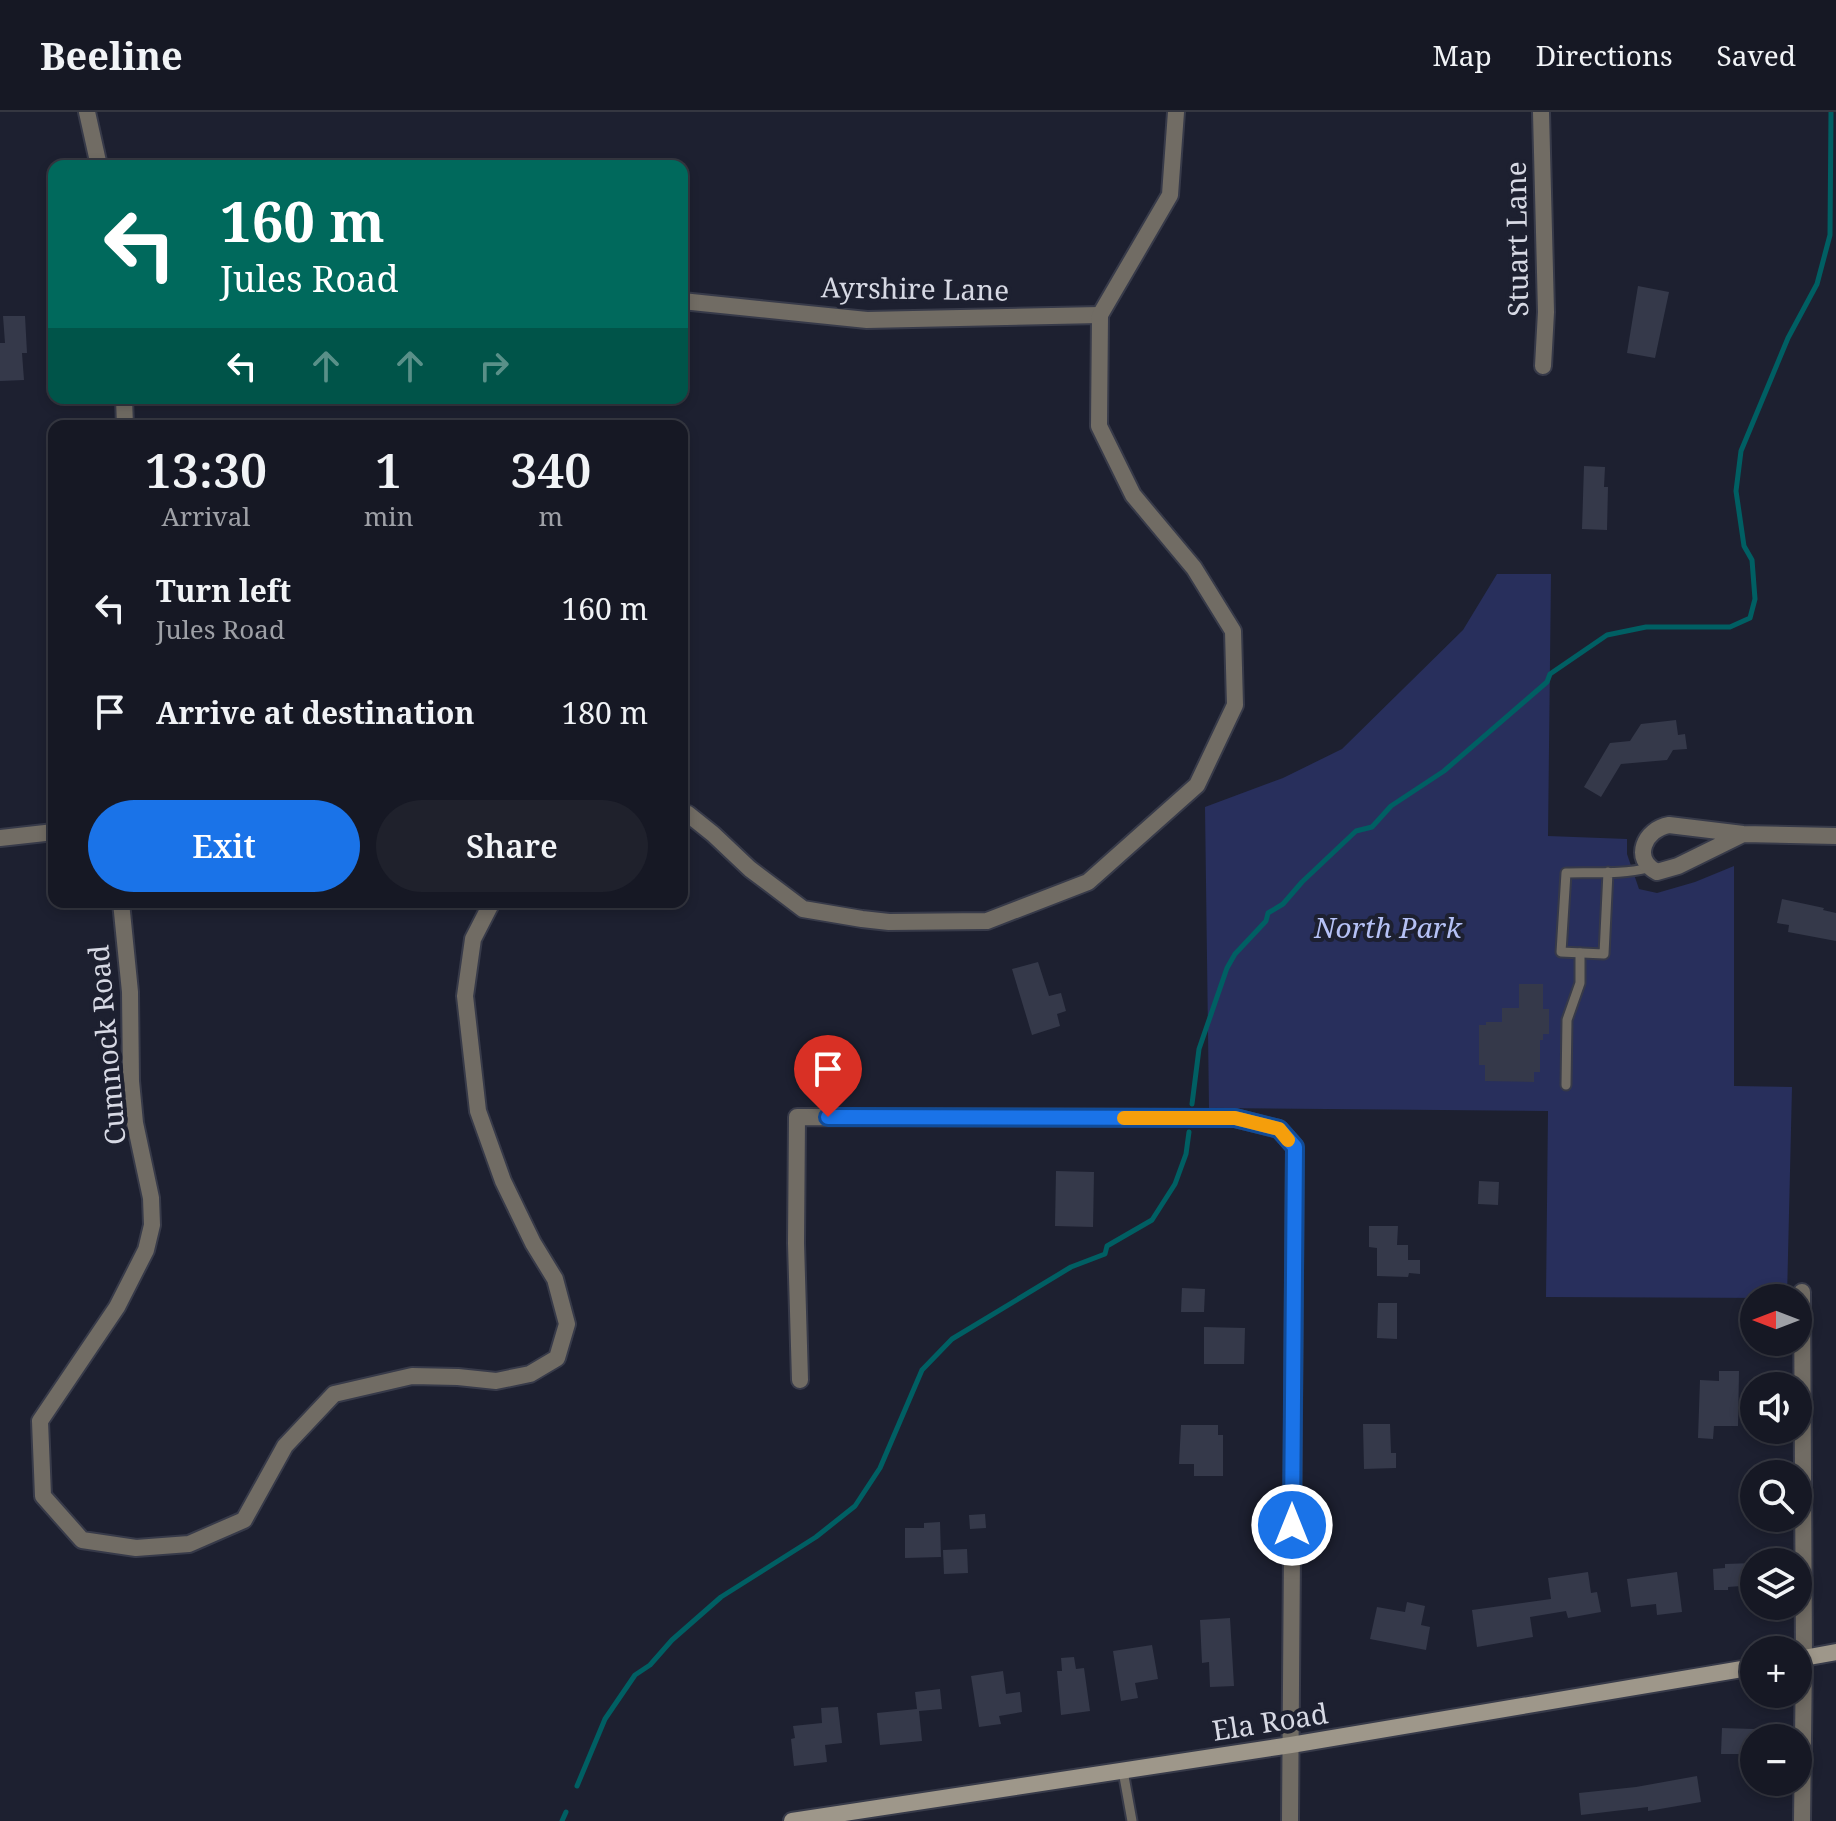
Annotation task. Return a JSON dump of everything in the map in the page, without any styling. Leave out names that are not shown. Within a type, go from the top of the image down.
[{"type":"main road","points":[[1812,1657],[1836,1652]]},
{"type":"main road","name":"Ela Road","points":[[792,1821],[1291,1745],[1740,1669]]},
{"type":"street","points":[[87,112],[98,160]]},
{"type":"street","points":[[688,814],[750,869],[803,909],[889,922],[987,921],[1088,882],[1197,785],[1235,705],[1233,631],[1194,568],[1133,495],[1099,426],[1100,315],[1170,195],[1176,112]]},
{"type":"street","name":"Stuart Lane","points":[[1541,112],[1546,312],[1543,366]]},
{"type":"street","name":"Ayrshire Lane","points":[[688,302],[867,320],[1100,315]]},
{"type":"street","points":[[1743,834],[1678,866],[1657,872],[1648,868],[1643,860],[1649,836],[1658,827],[1669,825],[1743,834],[1836,836]]},
{"type":"street","points":[[0,838],[48,833]]},
{"type":"street","name":"Cumnock Road","points":[[122,908],[130,992],[135,1123],[151,1198],[152,1225],[146,1250],[117,1307],[40,1421],[43,1496],[82,1540],[136,1548],[189,1544],[244,1520],[285,1446],[334,1394],[412,1376],[496,1381],[530,1374],[557,1358],[567,1324],[555,1279],[533,1243],[503,1181],[478,1111],[465,996],[473,939],[489,908]]},
{"type":"street","points":[[800,1380],[796,1243],[797,1117],[1235,1118],[1279,1129],[1295,1147],[1290,1821]]},
{"type":"street","points":[[1801,1636],[1802,1356]]},
{"type":"street","points":[[1801,1708],[1802,1821]]},
{"type":"lane","points":[[1608,872],[1604,954],[1561,952],[1566,873],[1608,872],[1632,872],[1648,868]]},
{"type":"lane","points":[[1566,1085],[1567,1020],[1580,983],[1580,953]]},
{"type":"lane","points":[[1123,1771],[1132,1821]]},
{"type":"green space","name":"North Park","points":[[1497,574],[1551,574],[1548,836],[1627,839],[1627,854],[1639,889],[1657,893],[1734,866],[1734,1086],[1792,1087],[1787,1284],[1740,1284],[1740,1298],[1546,1297],[1548,1111],[1209,1108],[1205,807],[1283,778],[1342,749],[1463,630]]},
{"type":"building","points":[[1638,286],[1669,292],[1655,358],[1627,353]]},
{"type":"building","points":[[3,316],[25,316],[27,353],[22,353],[24,380],[0,381],[0,343],[5,343]]},
{"type":"building","points":[[1584,466],[1605,467],[1607,530],[1582,529]]},
{"type":"building","points":[[1676,720],[1678,735],[1685,734],[1687,749],[1673,750],[1667,760],[1621,764],[1601,797],[1584,787],[1610,743],[1630,741],[1641,724]]},
{"type":"building","points":[[1782,899],[1836,913],[1836,941],[1788,932],[1789,925],[1777,923]]},
{"type":"building","points":[[1038,962],[1049,996],[1061,993],[1066,1011],[1057,1014],[1060,1026],[1032,1035],[1012,969]]},
{"type":"building","points":[[1519,984],[1543,984],[1543,1009],[1549,1009],[1549,1034],[1543,1034],[1543,1040],[1540,1040],[1540,1072],[1534,1072],[1534,1082],[1485,1081],[1485,1065],[1479,1065],[1479,1025],[1502,1022],[1502,1008],[1519,1008]]},
{"type":"building","points":[[1056,1171],[1094,1172],[1093,1227],[1055,1226]]},
{"type":"building","points":[[1479,1181],[1499,1182],[1498,1205],[1478,1204]]},
{"type":"building","points":[[1369,1226],[1398,1226],[1397,1245],[1408,1245],[1408,1260],[1420,1260],[1420,1274],[1409,1273],[1408,1277],[1377,1276],[1377,1248],[1369,1247]]},
{"type":"building","points":[[1182,1288],[1205,1289],[1204,1312],[1181,1312]]},
{"type":"building","points":[[1378,1303],[1397,1303],[1397,1339],[1377,1338]]},
{"type":"building","points":[[1204,1327],[1245,1328],[1244,1364],[1204,1364]]},
{"type":"building","points":[[1719,1371],[1739,1371],[1738,1426],[1714,1426],[1713,1439],[1698,1438],[1700,1380],[1719,1381]]},
{"type":"building","points":[[1363,1424],[1390,1424],[1391,1453],[1396,1453],[1396,1468],[1364,1469]]},
{"type":"building","points":[[1181,1425],[1218,1425],[1218,1435],[1223,1435],[1223,1476],[1194,1476],[1194,1464],[1179,1464]]},
{"type":"building","points":[[985,1514],[986,1528],[970,1529],[969,1515]]},
{"type":"building","points":[[940,1522],[941,1557],[905,1558],[905,1528],[924,1528],[924,1523]]},
{"type":"building","points":[[967,1549],[968,1573],[944,1574],[943,1550]]},
{"type":"building","points":[[1740,1563],[1740,1586],[1714,1590],[1713,1569],[1725,1568],[1725,1564]]},
{"type":"building","points":[[1588,1572],[1591,1593],[1597,1592],[1601,1612],[1568,1618],[1566,1611],[1530,1617],[1533,1637],[1477,1647],[1472,1610],[1551,1599],[1548,1578]]},
{"type":"building","points":[[1677,1572],[1682,1612],[1657,1615],[1656,1604],[1631,1607],[1627,1579]]},
{"type":"building","points":[[1407,1602],[1425,1606],[1421,1625],[1430,1627],[1426,1650],[1370,1639],[1377,1607],[1405,1612]]},
{"type":"building","points":[[1230,1618],[1234,1686],[1210,1687],[1209,1662],[1202,1663],[1200,1620]]},
{"type":"building","points":[[1152,1645],[1158,1679],[1135,1683],[1138,1698],[1121,1701],[1113,1651]]},
{"type":"building","points":[[1074,1657],[1076,1669],[1084,1668],[1090,1711],[1061,1715],[1057,1671],[1062,1671],[1061,1658]]},
{"type":"building","points":[[1003,1671],[1006,1694],[1020,1692],[1022,1712],[999,1716],[1001,1724],[979,1727],[971,1676]]},
{"type":"building","points":[[940,1689],[942,1709],[919,1711],[922,1741],[880,1745],[877,1713],[917,1709],[915,1692]]},
{"type":"building","points":[[838,1707],[842,1743],[825,1745],[827,1762],[794,1766],[793,1726],[822,1723],[821,1708]]},
{"type":"building","points":[[1722,1728],[1740,1729],[1740,1754],[1721,1754]]},
{"type":"building","points":[[1697,1776],[1701,1802],[1648,1811],[1648,1807],[1581,1815],[1579,1793]]},
{"type":"waterway","points":[[1192,1104],[1199,1049],[1227,968],[1235,954],[1266,921],[1268,913],[1283,904],[1356,831],[1372,827],[1391,806],[1444,771],[1547,682],[1550,674],[1607,635],[1646,627],[1730,627],[1750,618],[1755,599],[1752,560],[1744,546],[1736,491],[1741,451],[1788,338],[1817,284],[1830,235],[1831,112]]},
{"type":"waterway","points":[[577,1786],[605,1719],[635,1675],[650,1665],[672,1640],[721,1597],[816,1537],[855,1506],[880,1468],[922,1370],[952,1339],[1071,1267],[1105,1254],[1107,1246],[1152,1220],[1175,1184],[1186,1154],[1189,1132]]},
{"type":"waterway","points":[[562,1821],[566,1812]]},
{"type":"slow traffic","points":[[1124,1118],[1235,1118],[1279,1129],[1288,1140]]},
{"type":"route","points":[[828,1117],[1235,1118],[1279,1129],[1295,1147],[1292,1525]]}]
